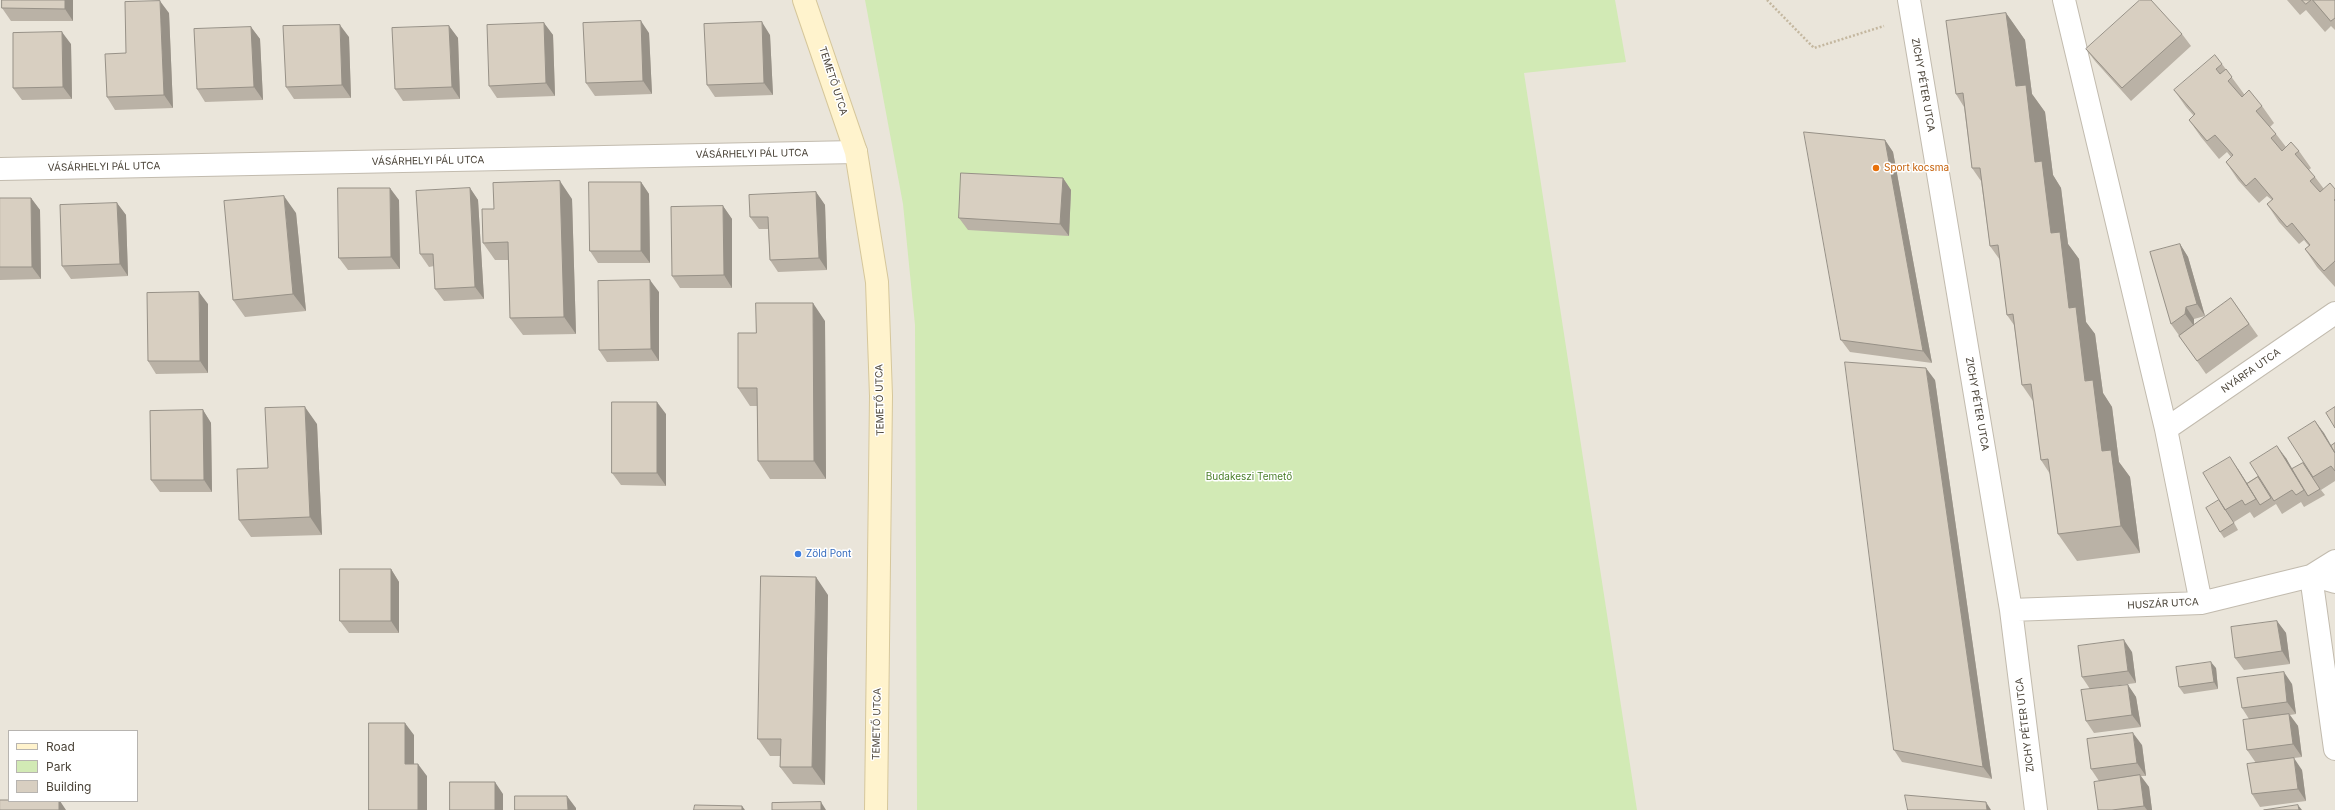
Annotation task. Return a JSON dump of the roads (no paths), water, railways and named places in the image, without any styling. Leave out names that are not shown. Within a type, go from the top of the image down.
[{"type":"main road","name":"TEMETŐ UTCA","points":[[804,0],[856,152],[877,282],[881,396],[876,810]]},
{"type":"street","points":[[2064,0],[2166,429],[2201,603]]},
{"type":"street","name":"ZICHY PÉTER UTCA","points":[[1910,8],[2011,610],[2036,810]]},
{"type":"street","name":"VÁSÁRHELYI PÁL UTCA","points":[[0,169],[856,152]]},
{"type":"street","name":"NYÁRFA UTCA","points":[[2166,429],[2335,313]]},
{"type":"street","name":"HUSZÁR UTCA","points":[[2011,610],[2201,603],[2311,576],[2335,561]]},
{"type":"street","points":[[2311,576],[2335,749]]},
{"type":"lane","points":[[2311,576],[2335,583]]},
{"type":"place","name":"Sport kocsma","points":[[1876,168]]},
{"type":"place","name":"Zöld Pont","points":[[798,554]]},
{"type":"park label","name":"Budakeszi Temető","points":[[1249,477]]}]
